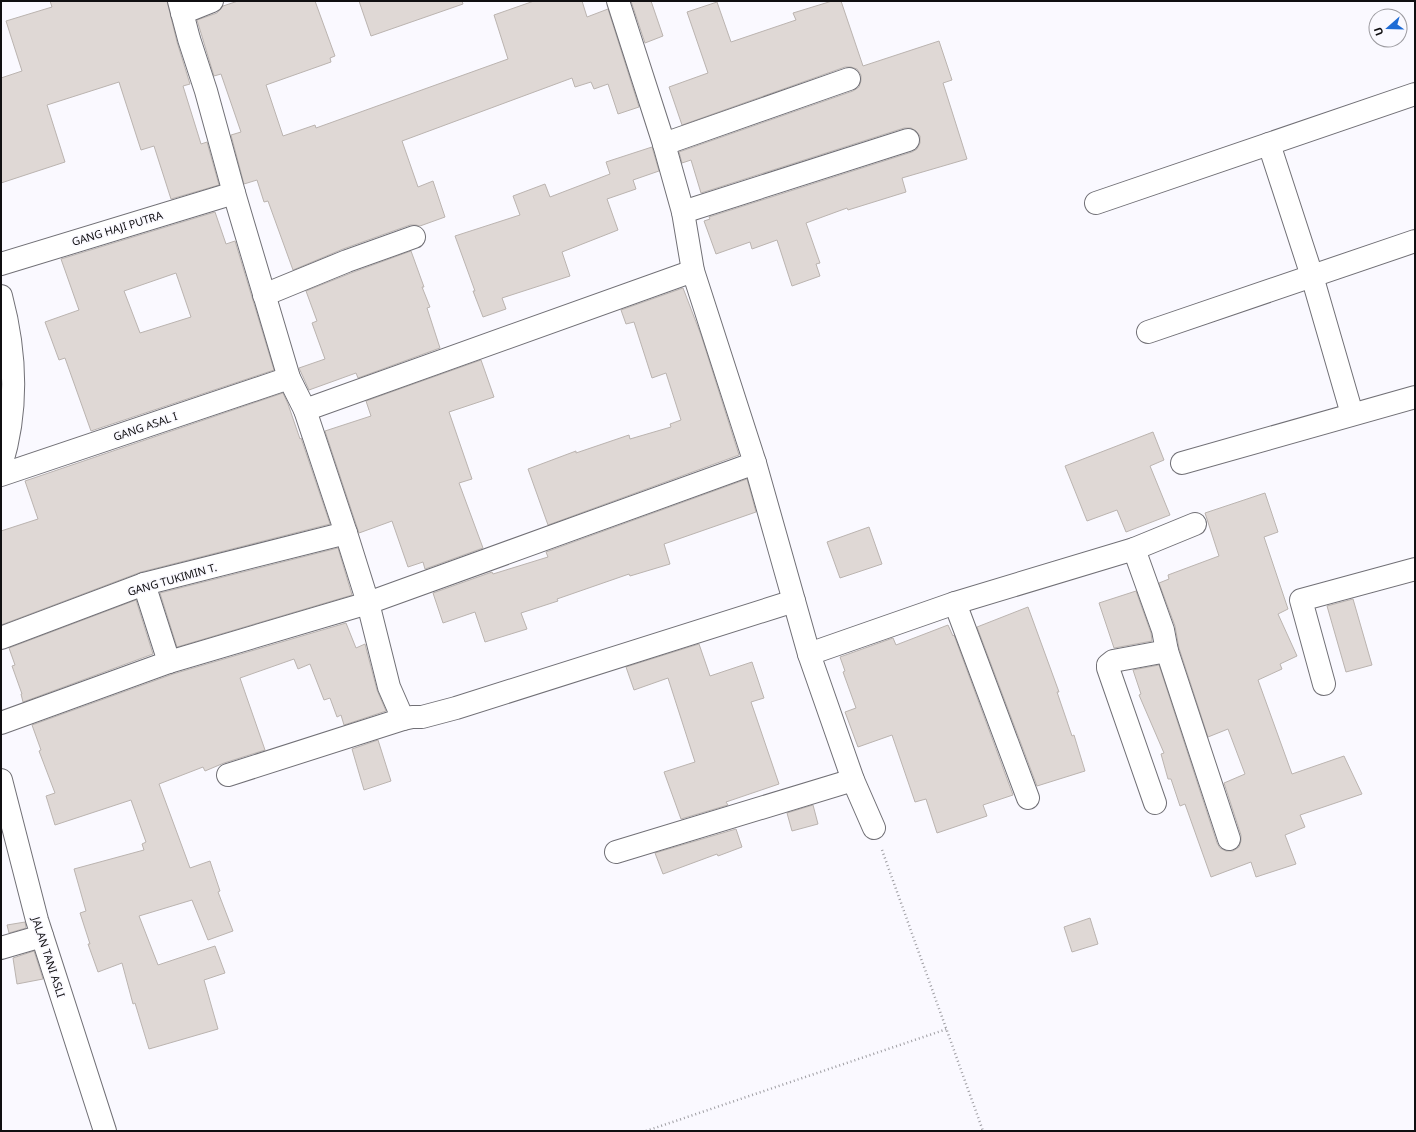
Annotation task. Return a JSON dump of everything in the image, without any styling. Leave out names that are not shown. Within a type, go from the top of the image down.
[{"type":"street","points":[[212,1],[180,7],[188,39],[206,91],[234,193],[289,378],[305,410],[368,603],[389,687],[403,719]]},
{"type":"street","points":[[618,1],[664,144],[683,212],[693,271],[755,463],[794,601],[801,620],[809,654],[853,780],[874,828]]},
{"type":"street","points":[[664,144],[849,79]]},
{"type":"street","points":[[1096,203],[1415,94]]},
{"type":"street","points":[[683,212],[908,140]]},
{"type":"street","points":[[1269,144],[1312,276],[1352,414]]},
{"type":"street","name":"GANG HAJI PUTRA","points":[[1,264],[234,193]]},
{"type":"street","points":[[264,295],[348,260],[414,237]]},
{"type":"street","points":[[1148,332],[1415,241]]},
{"type":"street","points":[[305,410],[693,271]]},
{"type":"street","points":[[1,466],[7,446],[13,384],[13,363],[2,306]]},
{"type":"street","name":"GANG ASAL I","points":[[1,475],[289,378]]},
{"type":"street","points":[[1182,463],[1415,397]]},
{"type":"street","points":[[1,723],[169,662],[368,603],[755,463]]},
{"type":"street","points":[[809,654],[955,603],[1134,550],[1195,524]]},
{"type":"street","name":"GANG TUKIMIN T.","points":[[1,638],[144,584],[346,533]]},
{"type":"street","points":[[1134,550],[1163,630],[1167,651],[1229,839]]},
{"type":"street","points":[[1324,684],[1301,600],[1415,569]]},
{"type":"street","points":[[144,584],[169,662]]},
{"type":"street","points":[[228,775],[403,719],[422,717],[456,708],[794,601]]},
{"type":"street","points":[[955,603],[1028,798]]},
{"type":"street","points":[[1155,803],[1108,665],[1113,661],[1167,651]]},
{"type":"street","name":"JALAN TANI ASLI","points":[[1,780],[42,936],[105,1131]]},
{"type":"street","points":[[616,852],[853,780]]},
{"type":"street","points":[[1,948],[42,936]]},
{"type":"path","points":[[874,828],[983,1131]]},
{"type":"path","points":[[646,1131],[947,1029]]},
{"type":"building","points":[[50,1],[167,1],[177,42],[190,84],[183,86],[201,144],[207,142],[219,185],[171,199],[154,146],[141,150],[119,82],[47,105],[65,162],[1,183],[1,78],[22,71],[6,21],[52,7]]},
{"type":"building","points":[[238,1],[315,1],[335,56],[330,58],[331,62],[266,85],[283,136],[315,125],[316,128],[508,59],[494,15],[534,1],[582,1],[587,17],[608,9],[639,107],[618,114],[608,84],[594,89],[591,82],[575,87],[572,78],[402,141],[418,187],[433,181],[445,217],[420,226],[410,225],[343,249],[293,270],[268,201],[264,202],[257,180],[244,184],[231,135],[241,132],[221,74],[214,76],[197,20],[217,13],[223,6]]},
{"type":"building","points":[[359,1],[462,1],[463,4],[371,36]]},
{"type":"building","points":[[631,1],[651,1],[663,36],[645,43]]},
{"type":"building","points":[[832,1],[841,1],[863,66],[939,41],[952,80],[943,83],[967,159],[902,178],[906,192],[848,210],[847,208],[806,223],[820,263],[816,264],[820,276],[792,286],[777,240],[752,249],[750,242],[716,254],[704,221],[710,219],[709,217],[912,152],[917,149],[920,143],[920,136],[911,128],[904,128],[701,193],[691,160],[682,163],[679,152],[853,91],[859,87],[861,75],[857,69],[845,67],[682,125],[669,87],[708,73],[687,12],[717,2],[731,42],[796,20],[793,13]]},
{"type":"building","points":[[652,147],[659,171],[633,180],[636,189],[607,199],[618,230],[562,252],[570,276],[502,298],[506,309],[483,317],[455,236],[520,215],[513,196],[545,184],[550,197],[610,174],[606,162]]},
{"type":"building","points":[[215,212],[226,244],[235,241],[274,370],[91,431],[65,358],[59,360],[45,322],[79,310],[61,259]],"holes":[[[176,273],[191,317],[140,333],[124,291]]]},
{"type":"building","points":[[411,251],[430,307],[427,308],[440,348],[358,378],[356,373],[309,390],[299,368],[325,359],[312,323],[317,321],[306,291]]},
{"type":"building","points":[[683,288],[701,335],[739,455],[548,525],[528,469],[576,451],[576,453],[629,435],[630,439],[671,427],[670,424],[681,420],[666,373],[652,378],[634,322],[626,324],[621,310]]},
{"type":"building","points":[[481,360],[494,397],[449,412],[472,479],[459,483],[483,548],[425,569],[423,562],[408,567],[392,521],[359,533],[325,431],[371,416],[366,401]]},
{"type":"building","points":[[283,393],[300,439],[301,438],[330,524],[141,572],[1,625],[1,531],[38,519],[25,481]]},
{"type":"building","points":[[1153,432],[1164,460],[1150,466],[1170,515],[1126,532],[1117,510],[1087,521],[1065,466]]},
{"type":"building","points":[[747,479],[756,512],[664,544],[670,564],[630,576],[629,574],[557,599],[558,601],[521,613],[527,629],[485,642],[475,612],[443,623],[433,593],[492,572],[493,574],[548,557],[546,552]]},
{"type":"building","points":[[1265,493],[1278,532],[1264,537],[1288,609],[1278,614],[1297,656],[1280,664],[1282,669],[1258,680],[1292,774],[1344,756],[1362,794],[1300,815],[1305,827],[1285,835],[1296,864],[1256,877],[1251,862],[1211,877],[1185,804],[1180,806],[1171,779],[1168,779],[1161,754],[1164,753],[1139,695],[1141,694],[1133,670],[1159,665],[1217,843],[1220,848],[1226,851],[1233,851],[1239,847],[1241,835],[1224,783],[1245,774],[1228,729],[1208,737],[1179,648],[1175,626],[1159,583],[1169,579],[1168,575],[1219,556],[1205,513]]},
{"type":"building","points":[[869,527],[882,564],[840,578],[827,542]]},
{"type":"building","points":[[338,548],[352,595],[177,647],[160,593]]},
{"type":"building","points":[[1136,591],[1151,633],[1152,641],[1114,648],[1099,603]]},
{"type":"building","points":[[1353,599],[1372,665],[1346,672],[1327,606]]},
{"type":"building","points":[[136,600],[153,654],[23,702],[22,694],[12,666],[15,665],[9,648]]},
{"type":"building","points":[[1028,607],[1059,692],[1057,692],[1072,736],[1074,735],[1085,771],[1037,786],[977,627]]},
{"type":"building","points":[[346,623],[356,648],[365,644],[377,690],[386,711],[344,725],[341,715],[337,717],[330,698],[324,700],[310,664],[298,669],[294,659],[240,678],[265,750],[224,763],[205,771],[203,767],[159,784],[190,868],[210,861],[220,891],[218,892],[233,931],[208,940],[192,900],[139,916],[158,965],[215,946],[225,973],[204,980],[218,1029],[149,1049],[135,1003],[133,1004],[122,963],[98,972],[88,944],[90,944],[80,913],[86,911],[74,869],[144,850],[142,844],[146,842],[131,800],[55,825],[46,796],[55,793],[39,751],[41,750],[32,725],[173,674]]},
{"type":"building","points":[[948,625],[953,636],[954,635],[1013,795],[983,805],[987,816],[937,833],[926,799],[915,802],[892,735],[858,747],[845,712],[856,708],[843,672],[845,671],[840,657],[893,638],[896,645]]},
{"type":"building","points":[[699,644],[710,676],[752,662],[764,698],[751,702],[779,784],[726,802],[728,805],[681,819],[664,772],[695,762],[668,678],[634,690],[626,667]]},
{"type":"building","points":[[378,740],[391,781],[364,790],[352,749]]},
{"type":"building","points":[[813,805],[818,824],[792,831],[787,813]]},
{"type":"building","points":[[736,829],[742,847],[718,856],[717,854],[663,874],[655,853]]},
{"type":"building","points":[[1090,918],[1098,944],[1072,952],[1064,927]]},
{"type":"building","points":[[25,922],[26,928],[9,933],[7,925]]},
{"type":"building","points":[[34,951],[43,979],[17,984],[13,958]]}]
